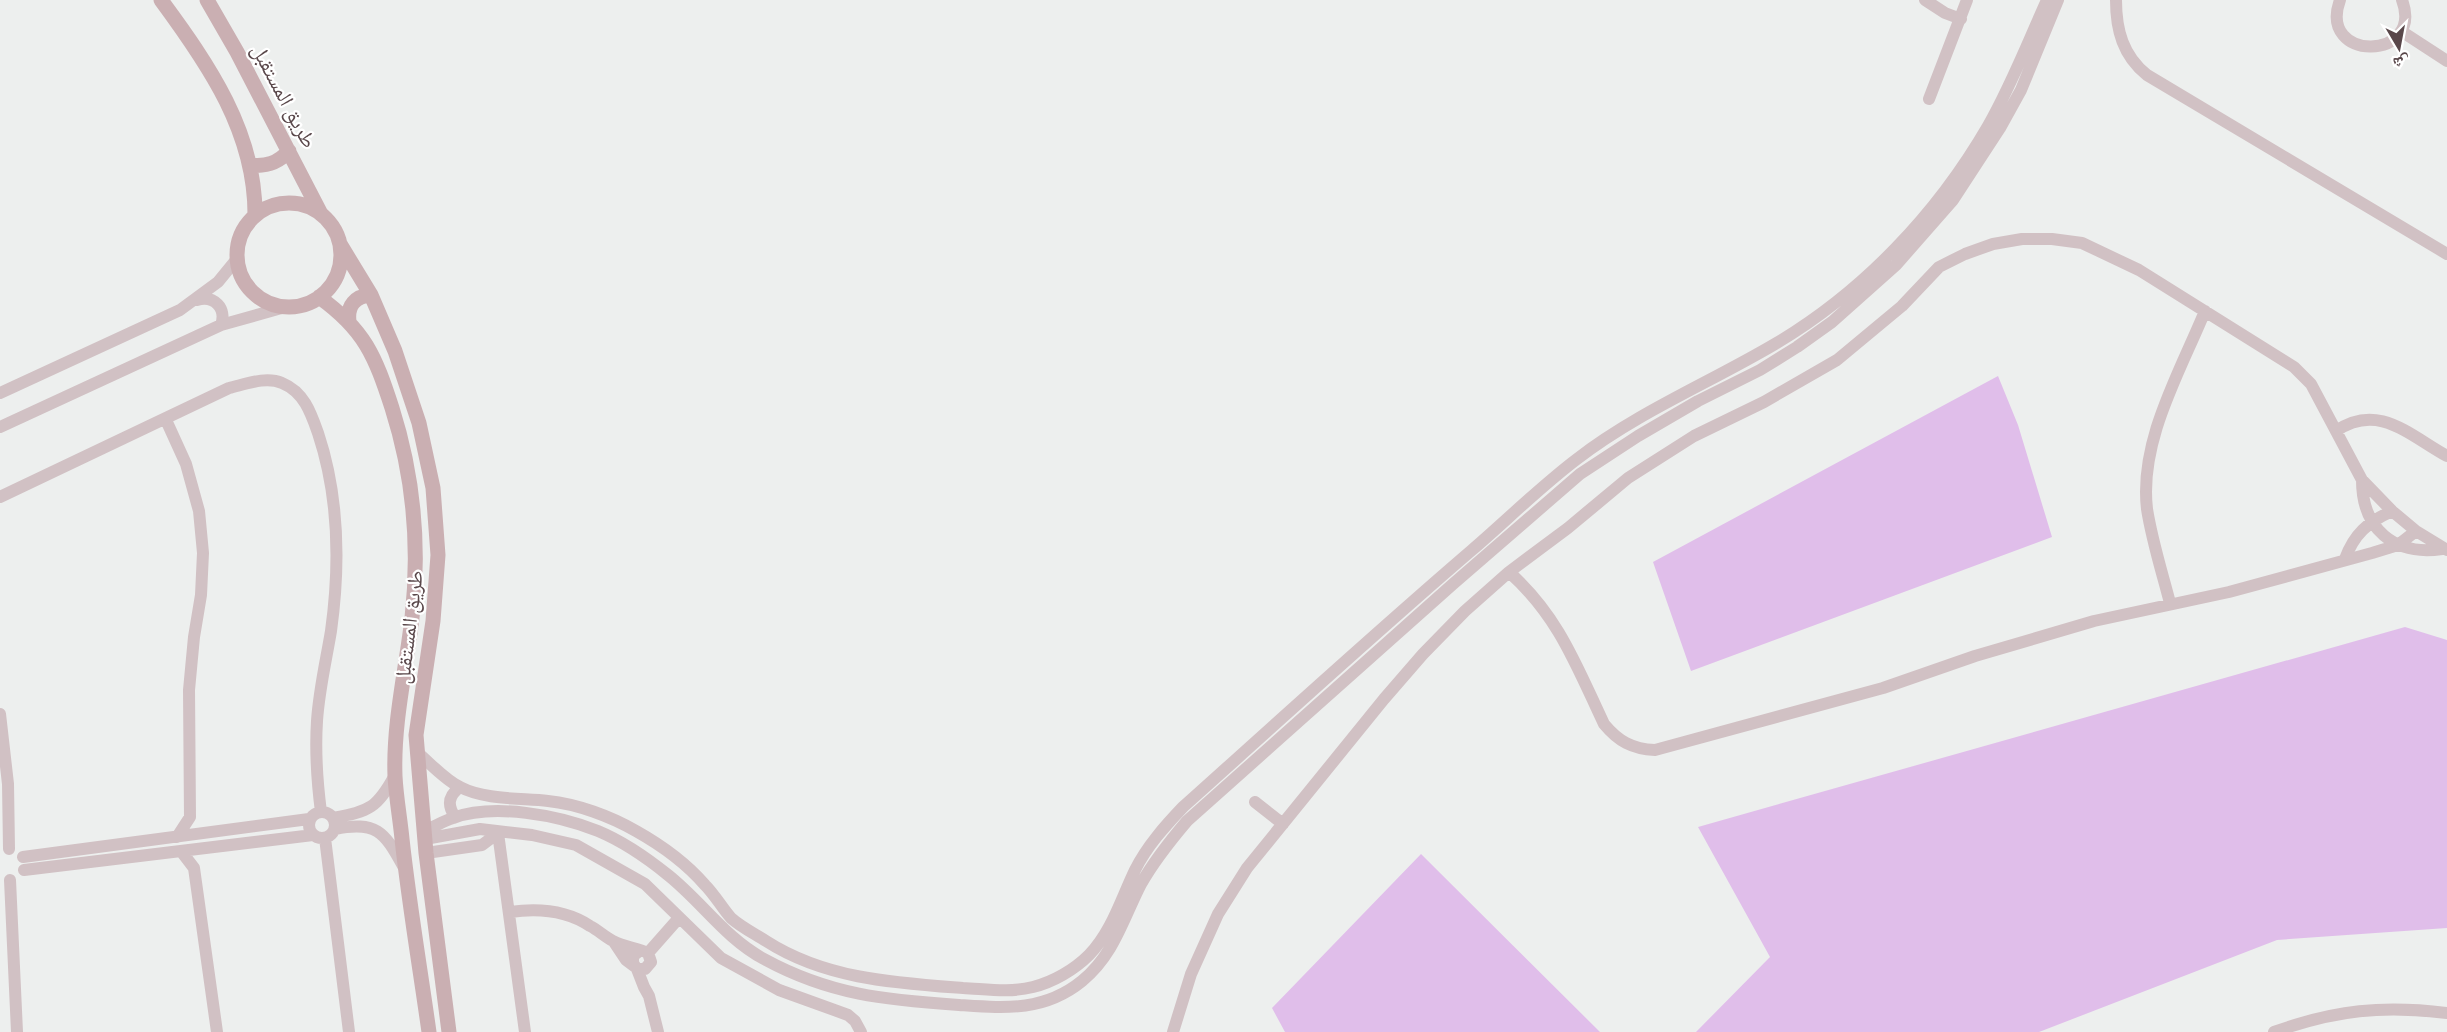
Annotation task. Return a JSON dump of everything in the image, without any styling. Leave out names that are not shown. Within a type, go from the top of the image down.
[{"type":"main road","points":[[162,0],[204,63],[237,120],[250,165],[255,195],[255,214]]},
{"type":"main road","name":"طريق المستقبل","points":[[207,0],[237,52],[321,214]]},
{"type":"main road","points":[[250,165],[267,165],[283,157],[289,151]]},
{"type":"main road","points":[[281,203],[296,203],[321,214],[336,233],[340,244],[341,256],[335,279],[319,297],[309,303],[285,307],[273,305],[252,292],[242,277],[237,260],[237,250],[242,230],[255,214],[281,203]]},
{"type":"main road","name":"طريق المستقبل","points":[[340,244],[371,296],[388,332],[418,423],[433,488],[438,555],[433,621],[416,735],[425,841],[449,1032]]},
{"type":"main road","points":[[349,321],[349,308],[353,302],[364,296],[371,296]]},
{"type":"main road","name":"طريق المستقبل","points":[[319,297],[349,321],[370,350],[378,366],[398,428],[412,490],[417,554],[412,617],[396,733],[395,775],[405,870],[429,1032]]},
{"type":"street","points":[[1924,0],[1960,19]]},
{"type":"street","points":[[1929,99],[1967,0]]},
{"type":"street","points":[[417,752],[460,787],[507,797],[551,801],[594,812],[634,830],[672,854],[705,884],[732,918],[768,943],[808,962],[849,976],[892,983],[1012,991],[1033,987],[1072,969],[1088,956],[1113,921],[1137,867],[1158,835],[1183,807],[1444,574],[1577,459],[1629,424],[1683,392],[1778,342],[1814,318],[1881,262],[1939,198],[1965,162],[2008,87],[2047,0]]},
{"type":"street","points":[[425,841],[455,817],[479,813],[513,813],[552,817],[599,831],[634,851],[668,875],[698,902],[725,933],[762,958],[802,978],[845,992],[890,1000],[1011,1008],[1036,1004],[1067,991],[1081,982],[1100,964],[1114,943],[1141,885],[1162,851],[1187,821],[1453,584],[1580,474],[1638,436],[1698,401],[1760,370],[1797,348],[1865,295],[1896,265],[1953,200],[2001,128],[2020,90],[2058,0]]},
{"type":"street","points":[[2116,0],[2116,22],[2122,43],[2136,66],[2147,75],[2447,254]]},
{"type":"street","points":[[2340,0],[2337,18],[2340,28],[2354,44],[2375,48],[2385,45],[2401,31],[2404,19],[2402,0]]},
{"type":"street","points":[[2401,31],[2447,61]]},
{"type":"street","points":[[1173,1032],[1191,974],[1218,914],[1247,868],[1423,654],[1465,611],[1509,572],[1628,478],[1694,436],[1764,402],[1837,360],[1902,306],[1939,267],[1965,254],[1993,244],[2052,239],[2082,243],[2139,270],[2294,367],[2311,384],[2362,480],[2392,511],[2416,531],[2445,549]]},
{"type":"street","points":[[0,393],[162,319],[196,300],[218,282],[237,260]]},
{"type":"street","points":[[196,300],[204,298],[218,304],[224,318],[221,326]]},
{"type":"street","points":[[0,427],[221,326],[285,307]]},
{"type":"street","points":[[2170,603],[2147,507],[2148,465],[2158,424],[2205,311]]},
{"type":"street","points":[[0,497],[166,420],[229,388],[268,379],[284,383],[297,393],[310,407],[324,452],[331,482],[336,534],[331,631],[322,677],[315,764],[321,812]]},
{"type":"street","points":[[2336,431],[2347,423],[2375,418],[2388,421],[2447,456]]},
{"type":"street","points":[[166,420],[186,464],[199,511],[203,553],[201,596],[189,690],[190,817],[177,837]]},
{"type":"street","points":[[2362,480],[2364,501],[2371,520],[2388,539],[2412,550],[2445,549]]},
{"type":"street","points":[[2345,559],[2358,534],[2371,520],[2392,511]]},
{"type":"street","points":[[1509,572],[1539,602],[1559,629],[1604,724],[1614,737],[1644,750],[1666,748],[1883,688],[2034,638],[2170,603],[2229,592],[2398,545],[2416,531]]},
{"type":"street","points":[[1444,574],[1453,584]]},
{"type":"street","points":[[0,714],[8,784],[4,851],[17,851],[23,857],[24,870],[19,877],[5,878],[17,1032]]},
{"type":"street","points":[[309,819],[309,826],[327,830],[372,808],[386,793],[395,775]]},
{"type":"street","points":[[455,817],[450,810],[449,801],[453,792],[460,787]]},
{"type":"street","points":[[1255,802],[1283,824]]},
{"type":"street","points":[[23,857],[208,834],[309,819],[321,812],[328,813],[327,830],[349,1032]]},
{"type":"street","points":[[190,817],[208,834]]},
{"type":"street","points":[[24,870],[327,830],[369,827],[388,838],[405,870]]},
{"type":"street","points":[[425,841],[482,845],[498,833],[532,835],[576,845],[645,884],[720,958],[779,990],[848,1015],[855,1021],[861,1032]]},
{"type":"street","points":[[498,833],[525,1032]]},
{"type":"street","points":[[194,868],[204,848]]},
{"type":"street","points":[[181,851],[194,868],[217,1032]]},
{"type":"street","points":[[510,912],[540,910],[570,916],[589,924],[615,942],[645,956]]},
{"type":"street","points":[[615,942],[626,960],[636,968],[645,969],[645,956],[678,919]]},
{"type":"street","points":[[645,956],[633,956],[649,996],[658,1032]]},
{"type":"street","points":[[645,956],[651,986],[649,996]]},
{"type":"street","points":[[2274,1032],[2342,1012],[2393,1008],[2447,1013]]},
{"type":"shaded area","points":[[1998,376],[2018,425],[2052,537],[1691,671],[1653,562]]},
{"type":"shaded area","points":[[2405,627],[2447,640],[2447,928],[2277,940],[2039,1032],[1696,1032],[1770,957],[1698,827]]},
{"type":"shaded area","points":[[1421,854],[1600,1032],[1285,1032],[1272,1008]]}]
